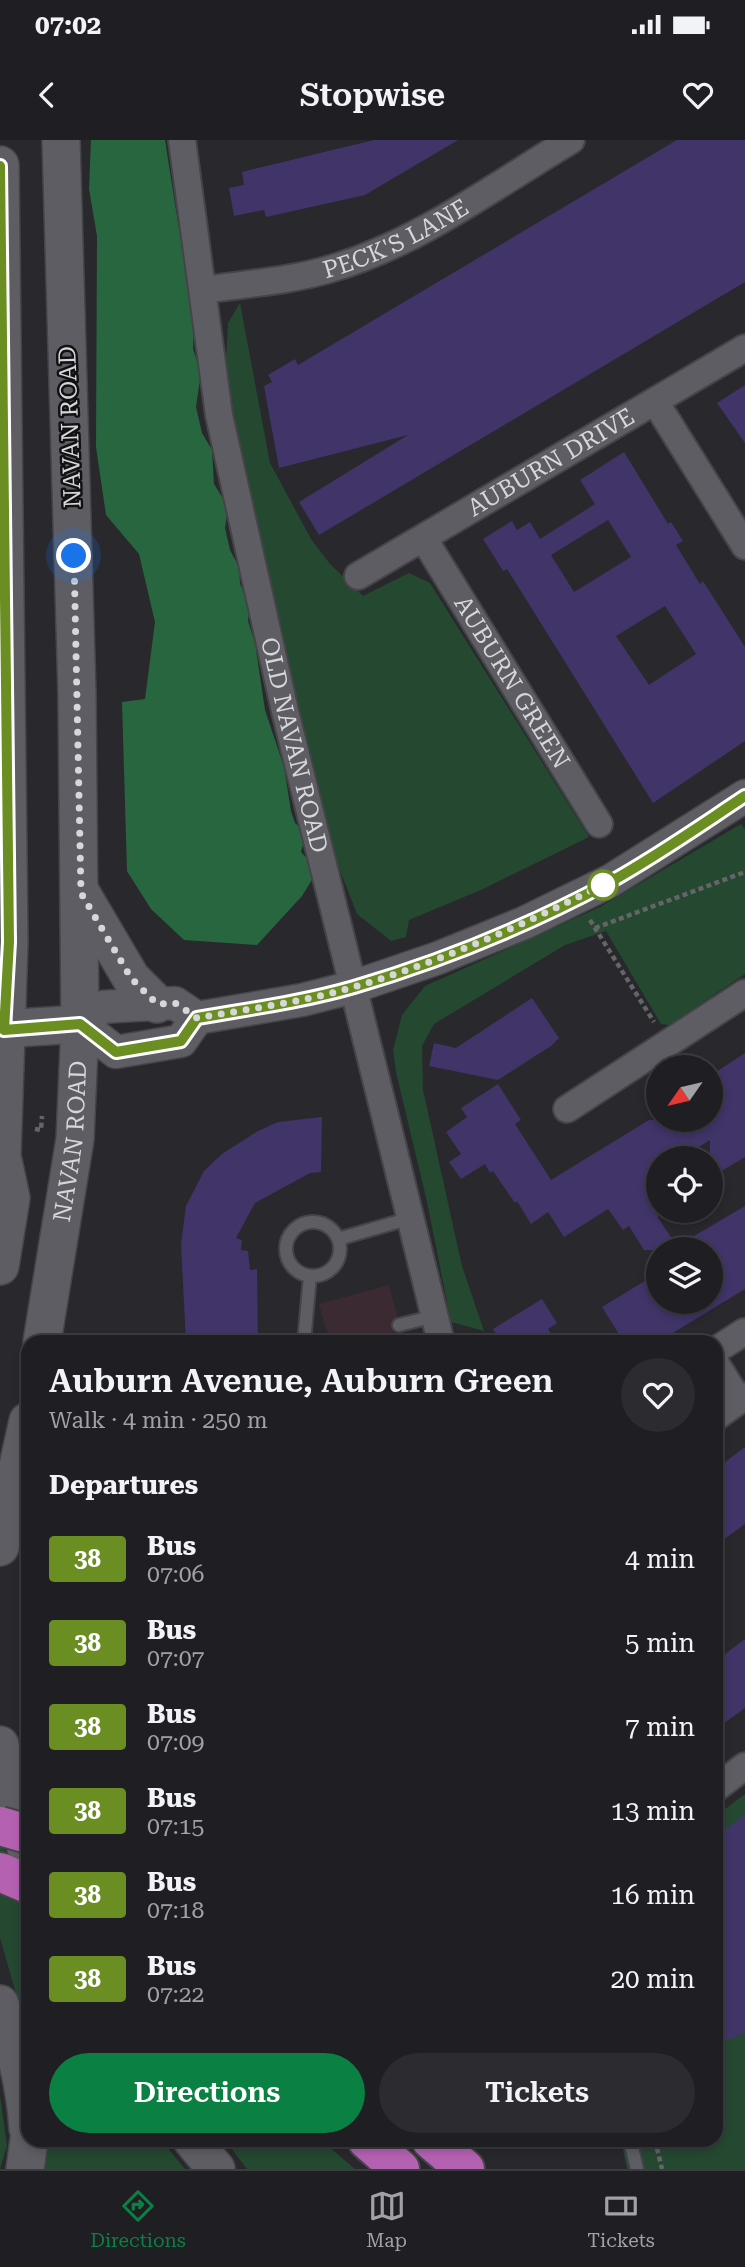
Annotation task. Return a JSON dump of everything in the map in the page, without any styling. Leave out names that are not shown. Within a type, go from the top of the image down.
[{"type":"highway","points":[[0,1826],[21,1833]]},
{"type":"highway","points":[[0,1872],[21,1881]]},
{"type":"highway","points":[[375,2147],[400,2169]]},
{"type":"highway","points":[[439,2147],[465,2169]]},
{"type":"highway","points":[[453,2147],[470,2169]]},
{"type":"main road","name":"NAVAN ROAD","points":[[43,1335],[75,1139],[80,1024],[81,893],[61,140]]},
{"type":"main road","points":[[0,165],[5,945],[1,1031],[1,1158],[11,1198],[0,1266]]},
{"type":"main road","points":[[81,893],[131,978],[157,1004]]},
{"type":"main road","points":[[1,1031],[80,1024]]},
{"type":"main road","points":[[0,1547],[21,1452]]},
{"type":"main road","points":[[0,1745],[21,1828]]},
{"type":"main road","points":[[0,2004],[21,2074]]},
{"type":"main road","points":[[25,2169],[28,2147]]},
{"type":"main road","points":[[198,2147],[216,2169]]},
{"type":"street","name":"OLD NAVAN ROAD","points":[[182,140],[219,415],[285,712],[439,1335]]},
{"type":"street","name":"PECK'S LANE","points":[[203,290],[328,270],[374,253],[435,223],[571,140]]},
{"type":"street","name":"AUBURN DRIVE","points":[[358,576],[656,403],[745,348]]},
{"type":"street","points":[[656,403],[745,546]]},
{"type":"street","name":"AUBURN GREEN","points":[[424,539],[599,824]]},
{"type":"street","points":[[197,1018],[181,1041],[116,1052],[80,1024],[102,1007],[175,1003],[197,1018],[302,1000],[353,988],[438,958],[577,898],[642,862],[745,797]]},
{"type":"street","points":[[567,1109],[745,993]]},
{"type":"street","points":[[723,1346],[744,1332]]},
{"type":"street","points":[[723,1373],[742,1398],[723,1413]]},
{"type":"street","points":[[723,1783],[745,1766]]},
{"type":"lane","points":[[338,1239],[411,1219]]},
{"type":"lane","points":[[310,1222],[319,1222],[327,1226],[338,1239],[340,1248],[335,1265],[319,1275],[310,1276],[294,1268],[289,1261],[286,1244],[295,1229],[310,1222]]},
{"type":"lane","points":[[305,1335],[310,1276]]},
{"type":"lane","points":[[399,1325],[435,1316]]},
{"type":"lane","points":[[632,2147],[637,2169]]},
{"type":"path","points":[[594,928],[745,872]]},
{"type":"path","points":[[577,898],[668,1043]]},
{"type":"path","points":[[657,2147],[662,2169]]},
{"type":"shaded area","points":[[389,1285],[402,1335],[328,1335],[319,1304]]},
{"type":"green space","points":[[91,140],[165,140],[194,325],[193,349],[201,372],[196,407],[202,433],[212,450],[214,484],[228,507],[225,528],[230,550],[239,567],[240,584],[250,604],[248,621],[255,643],[265,710],[284,767],[291,811],[295,823],[302,829],[304,841],[301,852],[310,862],[313,878],[302,896],[257,945],[184,940],[151,909],[127,871],[122,702],[145,699],[155,622],[139,554],[106,515],[96,447],[97,236],[89,189]]},
{"type":"green space","points":[[240,303],[270,463],[311,539],[330,564],[363,596],[409,573],[430,583],[589,837],[483,889],[409,920],[406,937],[391,941],[357,914],[322,824],[232,411],[226,361],[228,323]]},
{"type":"green space","points":[[741,824],[745,829],[745,974],[669,1025],[661,1024],[606,931],[565,945],[434,1024],[422,1046],[423,1090],[462,1266],[484,1331],[451,1322],[427,1202],[396,1072],[393,1050],[402,1015],[425,986],[600,907]]},
{"type":"green space","points":[[745,1794],[745,2169],[627,2169],[622,2147],[723,2147],[723,1811]]},
{"type":"green space","points":[[0,1837],[21,1896],[21,2011],[0,1938]]},
{"type":"green space","points":[[0,2095],[7,2146],[0,2169]]},
{"type":"green space","points":[[47,2147],[167,2147],[185,2169],[42,2169]]},
{"type":"green space","points":[[230,2147],[329,2147],[355,2169],[247,2169]]},
{"type":"building","points":[[374,140],[458,140],[365,195],[266,217],[264,210],[234,216],[229,188],[244,185],[242,172]]},
{"type":"building","points":[[677,140],[745,140],[745,282],[319,535],[299,502],[408,435],[279,468],[264,386],[272,382],[268,375],[295,359],[298,365]]},
{"type":"building","points":[[745,385],[745,443],[717,403]]},
{"type":"building","points":[[624,452],[668,524],[671,522],[683,541],[676,545],[700,584],[703,581],[745,647],[745,741],[653,803],[507,569],[503,571],[483,539],[512,521],[517,530],[530,522],[540,539],[595,504],[580,480]],"holes":[[[608,520],[631,557],[574,592],[551,555]],[[665,606],[696,654],[649,685],[616,636]]]},
{"type":"building","points":[[532,998],[559,1038],[551,1046],[498,1080],[429,1066],[434,1043],[456,1048]]},
{"type":"building","points":[[745,1053],[745,1157],[723,1170],[723,1146],[710,1146],[710,1140],[700,1146],[646,1146],[646,1223],[661,1223],[671,1237],[646,1237],[646,1250],[629,1226],[623,1230],[608,1209],[564,1237],[548,1212],[531,1224],[517,1201],[515,1203],[485,1164],[461,1179],[449,1162],[461,1154],[446,1132],[467,1117],[461,1108],[498,1084],[521,1120],[515,1124],[551,1180],[646,1122],[646,1132],[723,1132],[723,1067]]},
{"type":"building","points":[[322,1117],[321,1172],[310,1173],[255,1203],[236,1238],[242,1240],[241,1250],[248,1251],[250,1270],[257,1269],[258,1335],[186,1335],[181,1244],[186,1206],[204,1171],[222,1154],[258,1131],[278,1122]]},
{"type":"building","points":[[745,1206],[745,1289],[723,1302],[723,1237],[692,1237],[716,1223],[723,1223],[723,1219]]},
{"type":"building","points":[[646,1280],[646,1314],[704,1314],[669,1335],[620,1335],[602,1307]]},
{"type":"building","points":[[542,1299],[557,1323],[548,1329],[552,1335],[497,1335],[493,1329]]},
{"type":"building","points":[[745,1447],[745,1524],[723,1540],[723,1464]]},
{"type":"building","points":[[745,1639],[745,1708],[723,1724],[723,1656]]},
{"type":"building","points":[[745,1814],[745,2033],[723,2041],[723,1831]]},
{"type":"bus line","name":"38","points":[[0,166],[9,942],[4,1030],[80,1024],[116,1052],[181,1041],[197,1018],[302,1000],[353,988],[416,967],[524,923],[577,898],[626,872],[745,796]]},
{"type":"route","points":[[74,556],[81,893],[131,978],[157,1004],[175,1003],[197,1018],[302,1000],[353,988],[481,941],[610,881],[603,885]]}]
